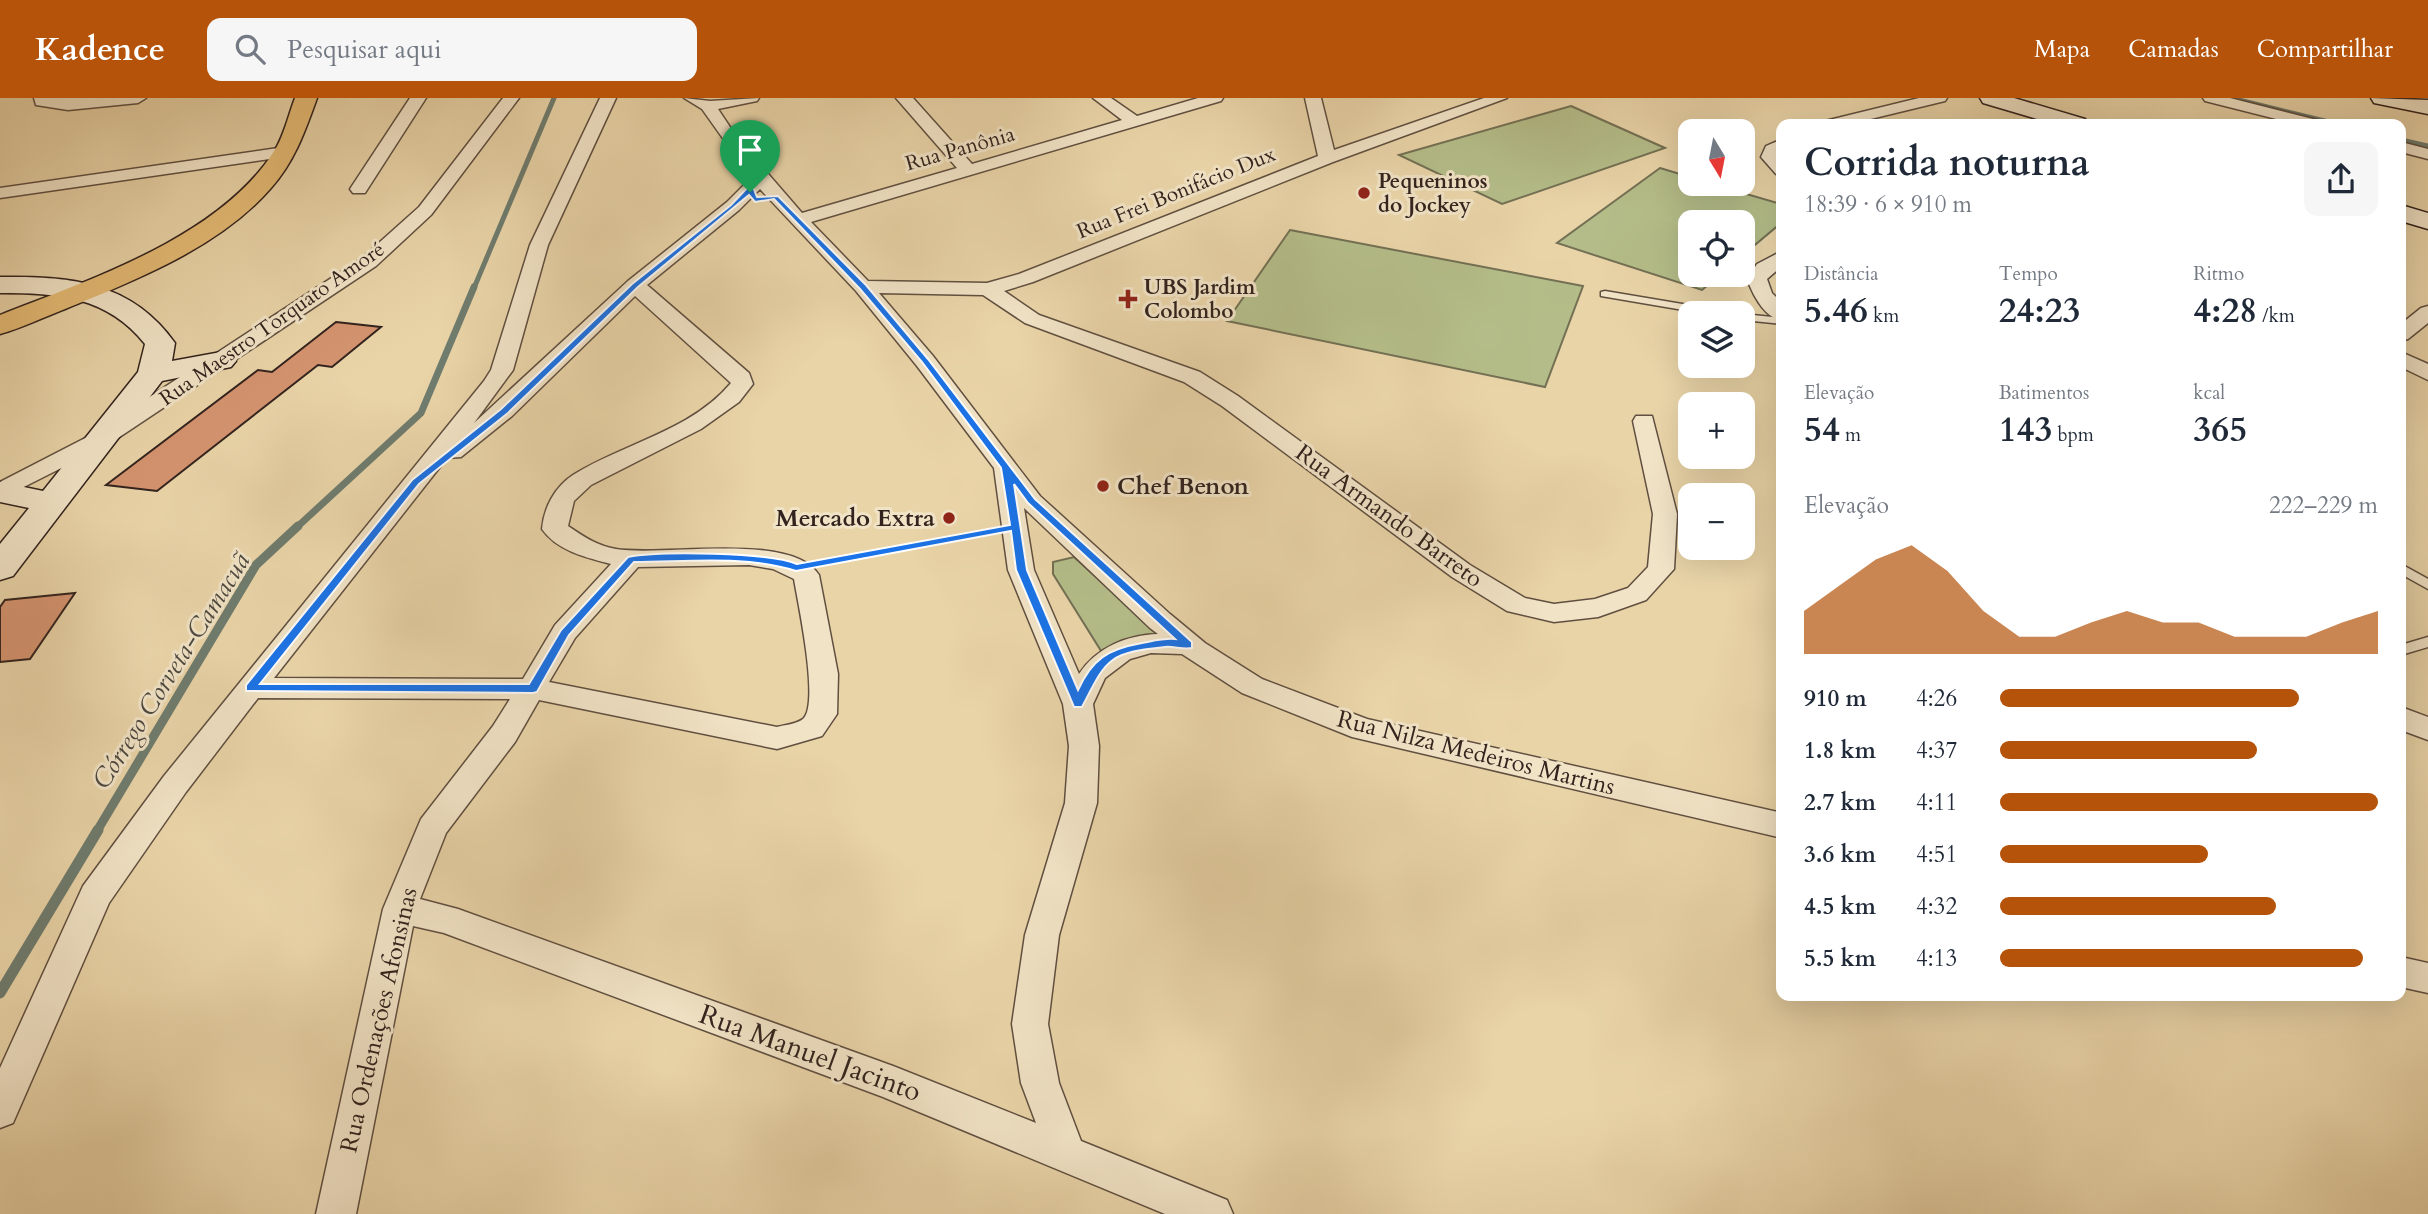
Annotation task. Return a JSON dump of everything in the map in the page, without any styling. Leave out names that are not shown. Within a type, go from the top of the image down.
[{"type":"main road","points":[[0,325],[87,289],[185,242],[227,216],[260,185],[285,152],[306,98]]},
{"type":"street","points":[[42,98],[42,102],[68,105],[138,98]]},
{"type":"street","points":[[359,189],[418,98]]},
{"type":"street","name":"Rua Maestro Torquato Amoré","points":[[0,492],[101,439],[369,262],[425,211],[511,98]]},
{"type":"street","points":[[0,1111],[95,896],[175,784],[494,384],[502,370],[539,245],[608,98]]},
{"type":"street","points":[[700,102],[751,98]]},
{"type":"street","points":[[904,98],[968,170]]},
{"type":"street","points":[[1101,98],[1135,121]]},
{"type":"street","name":"Rua Panônia","points":[[799,219],[1215,98]]},
{"type":"street","points":[[1313,98],[1327,158]]},
{"type":"street","name":"Rua Frei Bonifácio Dux","points":[[863,287],[988,289],[1026,278],[1327,158],[1499,98]]},
{"type":"street","points":[[1852,119],[1939,98]]},
{"type":"street","points":[[1991,98],[2060,119]]},
{"type":"street","points":[[2211,98],[2295,119]]},
{"type":"street","points":[[2382,98],[2428,107]]},
{"type":"street","name":"Rua Nilza Medeiros Martins","points":[[700,102],[761,191],[799,219],[863,287],[925,360],[1031,501],[1188,645],[1252,685],[1362,729],[1776,825]]},
{"type":"street","points":[[1776,148],[1770,157],[1776,164]]},
{"type":"street","points":[[2406,148],[2428,154]]},
{"type":"street","points":[[0,193],[285,152]]},
{"type":"street","points":[[415,482],[505,411],[635,285],[733,206],[761,191]]},
{"type":"street","points":[[2406,214],[2428,221]]},
{"type":"street","points":[[1776,261],[1764,268],[1757,279],[1763,295],[1776,309]]},
{"type":"street","points":[[0,285],[70,286],[87,289],[137,315],[160,343],[152,374],[0,568]]},
{"type":"street","points":[[250,688],[533,689],[776,738],[812,728],[822,714],[824,674],[806,575],[785,563],[731,558],[631,559],[589,550],[565,539],[555,529],[555,514],[560,502],[582,480],[692,424],[722,404],[742,384],[741,378],[635,285]]},
{"type":"street","name":"Rua Armando Barreto","points":[[988,289],[1032,319],[1192,377],[1230,401],[1461,571],[1517,605],[1554,613],[1598,608],[1637,594],[1661,569],[1665,514],[1644,421]]},
{"type":"street","points":[[2406,331],[2428,312]]},
{"type":"street","points":[[152,374],[221,361]]},
{"type":"street","points":[[2406,361],[2428,373]]},
{"type":"street","points":[[0,485],[130,401]]},
{"type":"street","points":[[1006,467],[1021,570],[1078,704],[1084,746],[1081,803],[1042,935],[1030,1024],[1040,1083],[1066,1153]]},
{"type":"street","points":[[0,492],[51,503]]},
{"type":"street","name":"Rua Ordenações Afonsinas","points":[[337,1214],[400,909],[432,828],[504,734],[565,632],[631,559]]},
{"type":"street","points":[[1078,704],[1092,673],[1103,660],[1119,651],[1168,642],[1188,645]]},
{"type":"street","points":[[2406,720],[2428,729]]},
{"type":"street","name":"Rua Manuel Jacinto","points":[[400,909],[446,919],[893,1083],[1213,1214]]},
{"type":"street","points":[[2406,973],[2428,978]]},
{"type":"lane","points":[[1605,294],[1678,306]]},
{"type":"lane","points":[[1755,318],[1776,320]]},
{"type":"lane","points":[[2406,571],[2428,584]]},
{"type":"lane","points":[[2406,649],[2428,642]]},
{"type":"path","points":[[796,568],[1015,527]]},
{"type":"green space","points":[[1571,106],[1665,148],[1502,204],[1399,155]]},
{"type":"green space","points":[[1660,168],[1678,173],[1678,196],[1753,196],[1776,203],[1776,227],[1755,245],[1755,210],[1678,210],[1678,282],[1557,243]]},
{"type":"green space","points":[[1290,230],[1583,286],[1545,387],[1227,321]]},
{"type":"green space","points":[[1074,557],[1163,638],[1103,654],[1053,574],[1053,562]]},
{"type":"building","points":[[336,322],[381,327],[332,367],[318,365],[157,491],[106,485],[258,370],[272,372]]},
{"type":"building","points":[[75,593],[30,659],[0,662],[0,607],[5,600]]},
{"type":"waterway","name":"Córrego Corveta-Camacuã","points":[[474,288],[554,98]]},
{"type":"waterway","points":[[2231,98],[2317,119]]},
{"type":"waterway","points":[[2406,141],[2428,146]]},
{"type":"waterway","name":"Córrego Corveta-Camacuã","points":[[296,528],[421,413],[474,287]]},
{"type":"waterway","name":"Córrego Corveta-Camacuã","points":[[97,831],[256,565],[298,526]]},
{"type":"waterway","name":"Córrego Corveta-Camacuã","points":[[0,993],[98,830]]},
{"type":"place","name":"Pequeninos do Jockey","points":[[1364,193]]},
{"type":"place","name":"UBS Jardim Colombo","points":[[1128,299]]},
{"type":"place","name":"Chef Benon","points":[[1103,486]]},
{"type":"place","name":"Mercado Extra","points":[[949,518]]},
{"type":"route","points":[[750,192],[750,188],[733,206],[635,285],[505,411],[415,482],[250,688],[533,689],[565,632],[631,559],[731,558],[785,563],[796,568],[1015,527],[1006,467],[1031,501],[1188,645],[1168,642],[1119,651],[1103,660],[1092,673],[1078,704],[1021,570],[1006,467],[925,360],[863,287],[776,197],[755,200],[750,192]]}]
